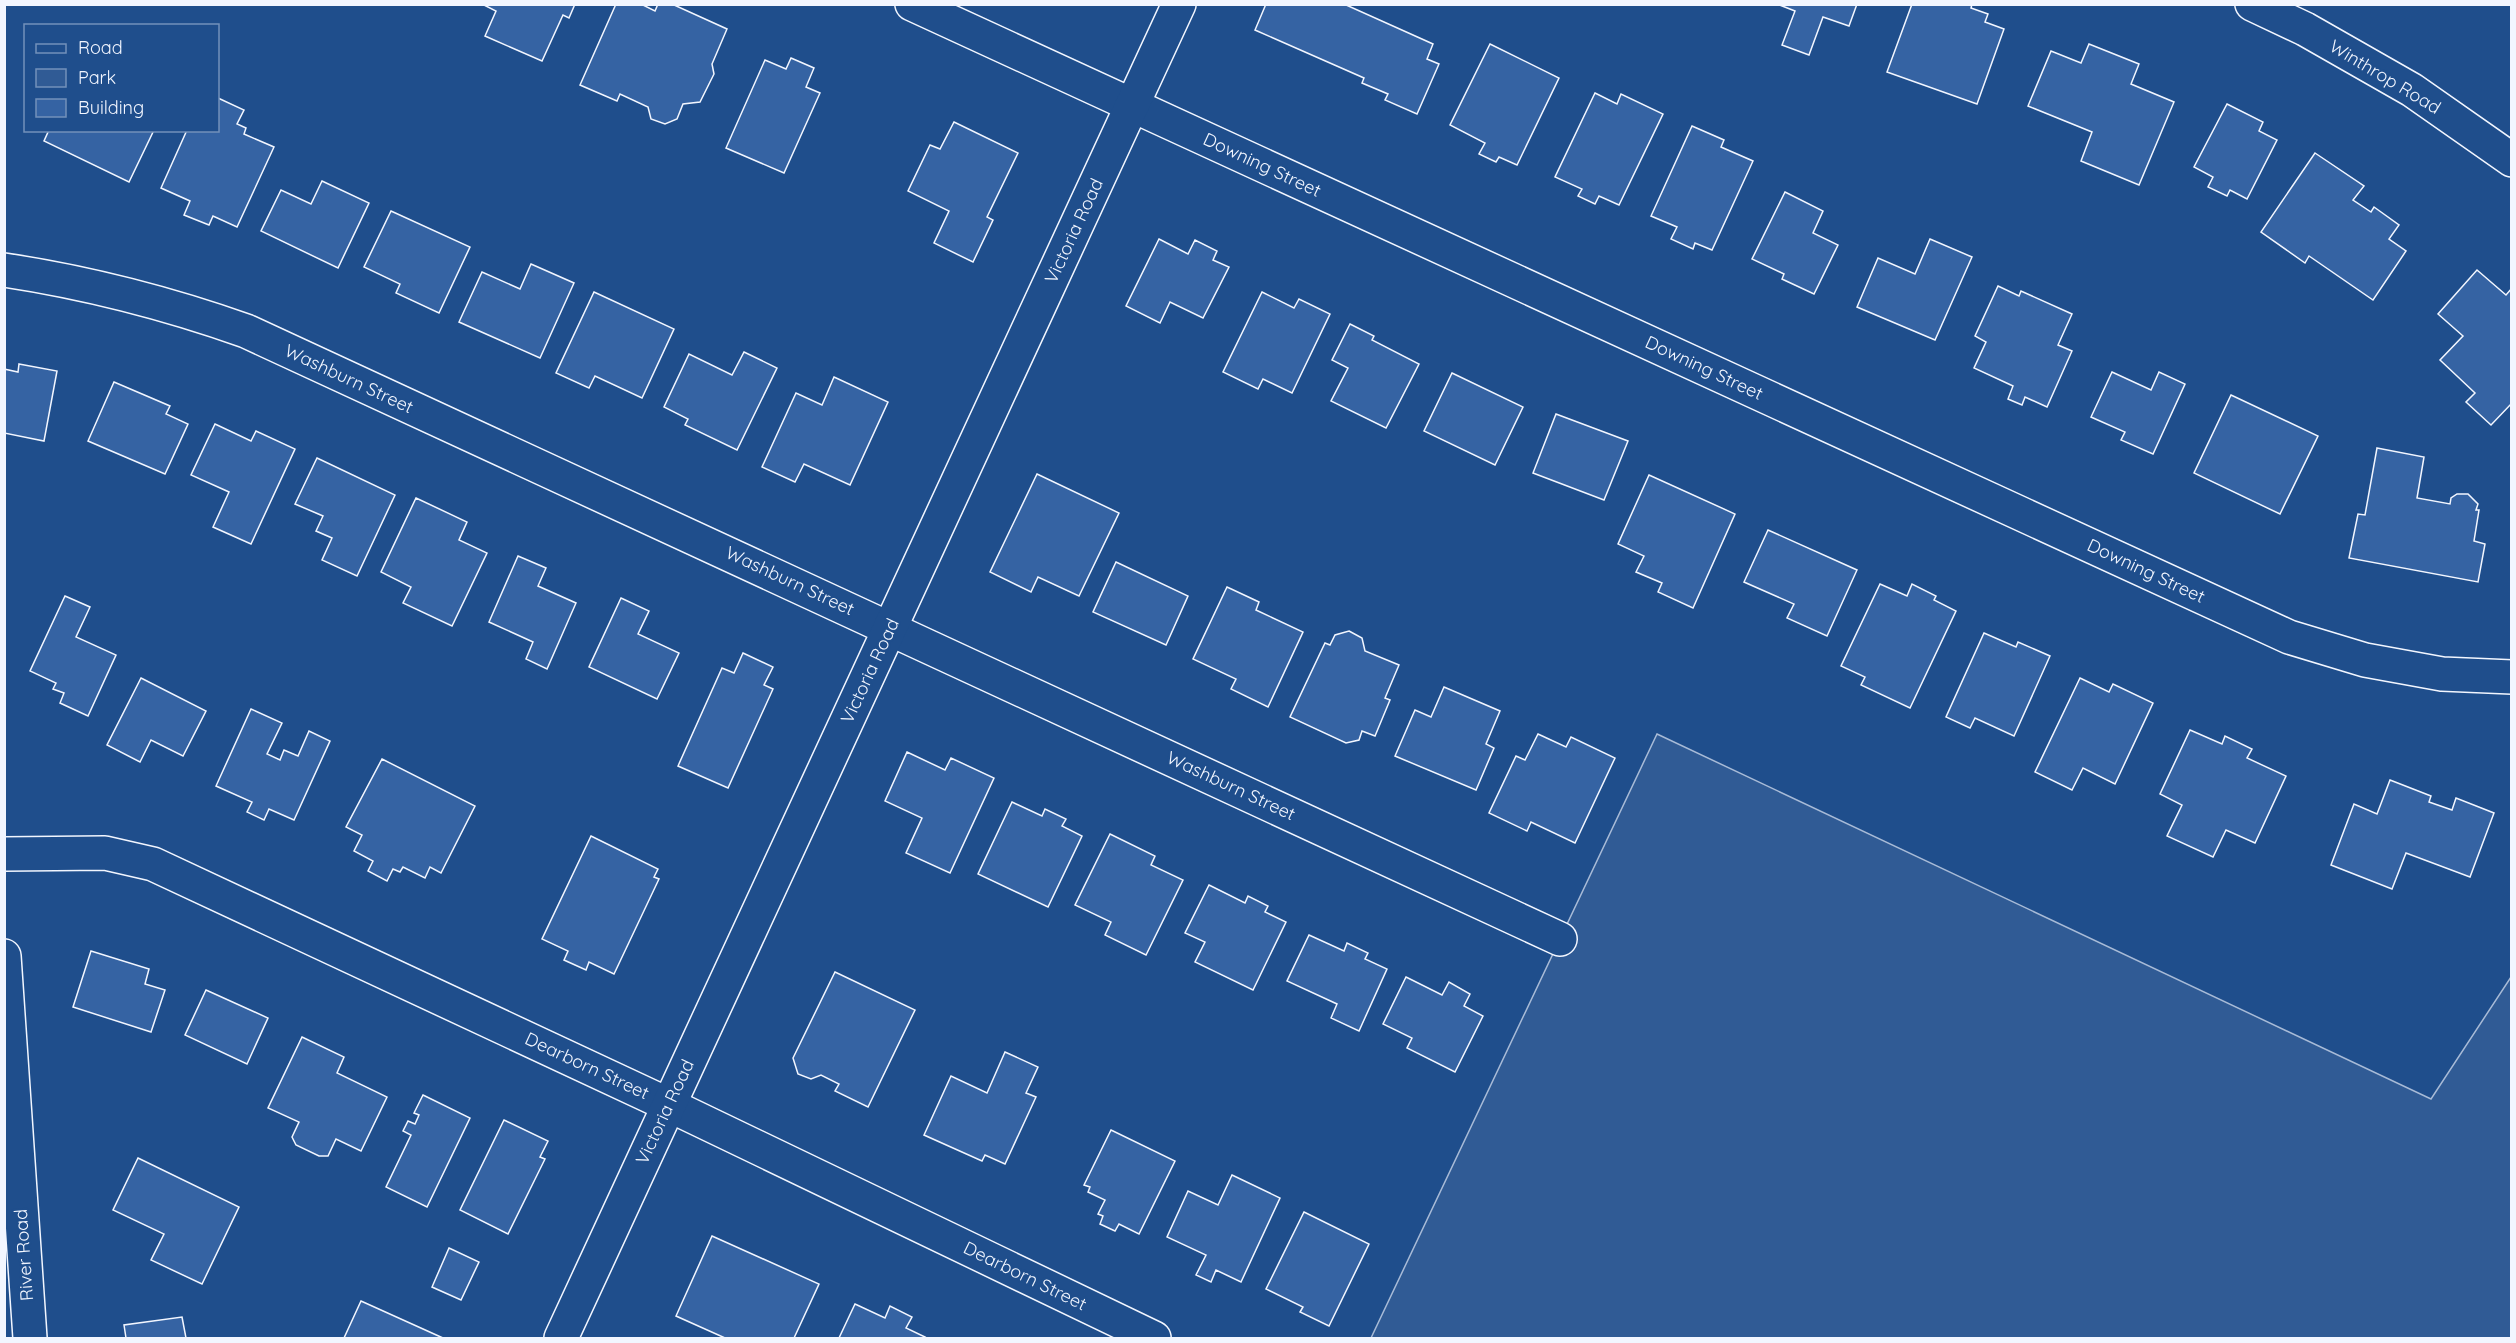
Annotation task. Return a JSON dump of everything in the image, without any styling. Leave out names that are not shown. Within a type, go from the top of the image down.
[{"type":"street","name":"Downing Street","points":[[912,4],[2289,637],[2387,664],[2442,674],[2511,677]]},
{"type":"street","name":"Victoria Road","points":[[561,1338],[1179,4]]},
{"type":"street","name":"Winthrop Road","points":[[2252,4],[2305,29],[2412,90],[2511,160]]},
{"type":"street","name":"Washburn Street","points":[[4,270],[87,284],[168,304],[246,331],[890,627],[1560,939]]},
{"type":"street","name":"Dearborn Street","points":[[4,854],[105,853],[153,864],[669,1105],[1154,1338]]},
{"type":"street","name":"River Road","points":[[4,956],[30,1338]]},
{"type":"green space","points":[[1657,734],[2431,1099],[2511,977],[2511,1338],[1371,1338]]},
{"type":"building","points":[[482,4],[575,4],[569,18],[563,15],[542,61],[485,36],[496,11]]},
{"type":"building","points":[[616,4],[641,4],[655,11],[658,4],[672,4],[727,29],[712,64],[714,74],[700,102],[683,104],[677,119],[665,124],[651,119],[648,107],[620,94],[617,101],[580,85]]},
{"type":"building","points":[[1266,4],[1344,4],[1433,44],[1427,59],[1439,64],[1417,114],[1385,100],[1388,94],[1362,83],[1364,78],[1255,30]]},
{"type":"building","points":[[1777,4],[1857,4],[1849,26],[1823,17],[1809,55],[1782,45],[1795,11]]},
{"type":"building","points":[[1912,4],[1972,4],[1971,8],[1988,14],[1985,22],[2004,29],[1977,104],[1887,72]]},
{"type":"building","points":[[1490,44],[1559,78],[1517,165],[1499,157],[1496,162],[1479,154],[1485,143],[1450,125]]},
{"type":"building","points":[[2089,44],[2139,64],[2131,84],[2174,102],[2139,185],[2081,161],[2092,132],[2028,106],[2051,51],[2081,63]]},
{"type":"building","points":[[791,58],[814,68],[806,87],[820,93],[784,173],[726,148],[765,60],[786,69]]},
{"type":"building","points":[[1595,93],[1617,104],[1621,94],[1663,114],[1619,205],[1599,196],[1595,204],[1578,196],[1582,189],[1555,177]]},
{"type":"building","points":[[219,98],[244,110],[237,124],[246,128],[244,134],[274,147],[237,227],[213,216],[209,225],[184,215],[190,201],[161,188],[186,132],[219,132]]},
{"type":"building","points":[[2227,104],[2263,122],[2259,131],[2277,140],[2247,199],[2230,190],[2227,196],[2208,187],[2213,177],[2194,167]]},
{"type":"building","points":[[954,122],[1018,153],[987,217],[993,220],[973,262],[934,243],[949,211],[908,191],[930,145],[940,149]]},
{"type":"building","points":[[1692,126],[1724,140],[1721,147],[1753,161],[1712,250],[1695,243],[1693,249],[1671,239],[1677,227],[1651,216]]},
{"type":"building","points":[[48,132],[153,132],[129,182],[44,141]]},
{"type":"building","points":[[2315,153],[2364,186],[2353,200],[2371,212],[2374,207],[2399,225],[2389,239],[2406,251],[2373,300],[2309,256],[2305,263],[2261,232]]},
{"type":"building","points":[[322,181],[369,203],[338,268],[261,231],[281,190],[311,204]]},
{"type":"building","points":[[1785,192],[1823,211],[1813,233],[1838,245],[1814,294],[1782,279],[1784,274],[1752,259]]},
{"type":"building","points":[[391,211],[470,247],[439,313],[396,293],[400,284],[364,267]]},
{"type":"building","points":[[1159,239],[1188,254],[1195,240],[1217,251],[1213,260],[1229,267],[1203,318],[1170,302],[1160,323],[1126,306]]},
{"type":"building","points":[[1930,239],[1972,257],[1935,340],[1857,307],[1878,258],[1915,274]]},
{"type":"building","points":[[531,264],[574,283],[540,358],[459,322],[482,272],[520,289]]},
{"type":"building","points":[[2477,270],[2506,295],[2512,288],[2512,403],[2491,425],[2466,402],[2475,393],[2440,360],[2463,336],[2438,314]]},
{"type":"building","points":[[1998,286],[2019,296],[2021,291],[2072,314],[2058,345],[2072,351],[2047,407],[2025,397],[2022,405],[2008,399],[2013,386],[1974,368],[1986,342],[1975,336]]},
{"type":"building","points":[[594,292],[674,329],[642,398],[595,376],[589,388],[556,373]]},
{"type":"building","points":[[1262,292],[1294,308],[1299,299],[1330,314],[1292,393],[1263,379],[1258,389],[1223,372]]},
{"type":"building","points":[[1350,324],[1374,336],[1372,340],[1419,364],[1386,428],[1331,401],[1348,368],[1332,360]]},
{"type":"building","points":[[744,352],[777,368],[737,450],[685,425],[688,419],[664,407],[689,354],[732,375]]},
{"type":"building","points":[[19,364],[57,371],[44,441],[4,433],[4,369],[18,372]]},
{"type":"building","points":[[2112,372],[2151,390],[2159,372],[2185,384],[2153,454],[2121,440],[2125,432],[2091,417]]},
{"type":"building","points":[[1452,373],[1523,407],[1495,465],[1424,431]]},
{"type":"building","points":[[834,377],[888,402],[850,485],[804,464],[795,482],[762,467],[796,393],[822,405]]},
{"type":"building","points":[[114,382],[170,406],[166,414],[188,424],[165,474],[88,441]]},
{"type":"building","points":[[2231,395],[2318,436],[2280,514],[2194,473]]},
{"type":"building","points":[[1556,414],[1628,441],[1604,500],[1533,473]]},
{"type":"building","points":[[215,424],[251,441],[256,431],[295,449],[251,544],[213,527],[229,492],[191,475]]},
{"type":"building","points":[[2377,448],[2424,457],[2417,498],[2450,504],[2451,498],[2457,494],[2468,494],[2478,504],[2474,541],[2485,544],[2478,582],[2349,558],[2358,514],[2365,515]]},
{"type":"building","points":[[317,458],[395,495],[357,576],[322,560],[332,538],[316,531],[323,516],[295,504]]},
{"type":"building","points":[[1037,474],[1119,513],[1079,596],[1038,577],[1031,592],[990,572]]},
{"type":"building","points":[[1649,475],[1735,514],[1693,608],[1658,592],[1662,583],[1636,572],[1644,556],[1618,544]]},
{"type":"building","points":[[416,498],[467,522],[459,540],[487,553],[452,626],[403,603],[411,587],[381,572]]},
{"type":"building","points":[[1768,530],[1857,570],[1827,636],[1787,618],[1794,604],[1744,582]]},
{"type":"building","points":[[518,556],[546,568],[538,586],[576,603],[547,669],[526,659],[533,642],[489,622]]},
{"type":"building","points":[[1116,562],[1188,596],[1166,645],[1093,612]]},
{"type":"building","points":[[1880,584],[1907,596],[1912,584],[1936,596],[1934,600],[1956,611],[1910,708],[1861,685],[1865,677],[1841,666]]},
{"type":"building","points":[[1227,587],[1259,602],[1256,610],[1303,632],[1268,707],[1231,689],[1236,679],[1193,659]]},
{"type":"building","points":[[65,596],[90,607],[76,637],[116,655],[88,716],[60,703],[64,693],[53,689],[56,683],[30,671]]},
{"type":"building","points":[[621,598],[649,611],[638,634],[679,653],[657,699],[589,667]]},
{"type":"building","points":[[1349,631],[1362,638],[1365,651],[1399,665],[1385,698],[1390,700],[1375,736],[1362,731],[1359,740],[1346,743],[1290,717],[1325,643],[1330,645],[1335,635]]},
{"type":"building","points":[[1984,633],[2016,647],[2018,642],[2050,656],[2014,736],[1975,718],[1970,728],[1946,717]]},
{"type":"building","points":[[743,653],[773,667],[764,685],[773,689],[728,788],[678,766],[722,668],[734,673]]},
{"type":"building","points":[[141,678],[206,711],[183,756],[151,740],[140,762],[107,745]]},
{"type":"building","points":[[2080,678],[2109,692],[2113,684],[2153,703],[2115,784],[2083,768],[2072,790],[2035,772]]},
{"type":"building","points":[[1444,687],[1500,711],[1486,744],[1494,748],[1476,790],[1395,756],[1415,710],[1431,717]]},
{"type":"building","points":[[251,709],[282,723],[267,754],[280,760],[284,750],[298,756],[309,731],[330,741],[294,820],[269,809],[264,820],[247,812],[252,802],[216,786]]},
{"type":"building","points":[[2190,730],[2222,744],[2225,736],[2252,749],[2247,758],[2286,776],[2255,843],[2226,830],[2213,857],[2167,836],[2182,805],[2160,794]]},
{"type":"building","points":[[1538,734],[1566,747],[1571,737],[1615,758],[1575,843],[1531,822],[1527,831],[1489,813],[1516,756],[1525,760]]},
{"type":"building","points":[[907,752],[945,770],[951,758],[994,778],[950,873],[906,853],[922,818],[885,801]]},
{"type":"building","points":[[382,759],[475,806],[441,873],[430,867],[425,878],[403,867],[400,872],[393,869],[387,881],[368,871],[373,861],[354,851],[362,835],[346,827]]},
{"type":"building","points":[[2390,780],[2431,796],[2429,802],[2452,810],[2456,798],[2494,813],[2470,877],[2406,853],[2392,889],[2331,865],[2354,804],[2377,814]]},
{"type":"building","points":[[1012,802],[1042,816],[1045,809],[1066,819],[1062,826],[1082,836],[1048,907],[978,874]]},
{"type":"building","points":[[1110,834],[1155,856],[1151,865],[1183,880],[1146,955],[1105,935],[1111,922],[1075,905]]},
{"type":"building","points":[[591,836],[658,869],[654,877],[659,879],[614,974],[589,962],[586,970],[564,960],[568,951],[542,939]]},
{"type":"building","points":[[1209,885],[1245,903],[1248,896],[1268,906],[1265,912],[1286,922],[1253,990],[1195,962],[1205,942],[1185,933]]},
{"type":"building","points":[[1309,935],[1344,951],[1347,943],[1368,953],[1365,959],[1387,969],[1359,1031],[1331,1018],[1337,1004],[1287,981]]},
{"type":"building","points":[[91,951],[149,969],[145,984],[165,990],[151,1032],[73,1007]]},
{"type":"building","points":[[835,972],[915,1010],[868,1107],[835,1091],[839,1084],[821,1075],[811,1079],[798,1074],[793,1058]]},
{"type":"building","points":[[1406,977],[1442,995],[1449,982],[1470,994],[1464,1006],[1483,1016],[1455,1072],[1407,1048],[1412,1038],[1383,1024]]},
{"type":"building","points":[[206,990],[268,1018],[247,1064],[185,1035]]},
{"type":"building","points":[[302,1037],[344,1057],[337,1073],[387,1097],[361,1151],[336,1139],[328,1156],[319,1156],[296,1145],[292,1137],[299,1122],[268,1108]]},
{"type":"building","points":[[1005,1052],[1038,1067],[1026,1093],[1036,1097],[1005,1164],[985,1155],[982,1161],[924,1135],[951,1076],[987,1093]]},
{"type":"building","points":[[423,1095],[470,1118],[427,1207],[386,1187],[411,1135],[403,1131],[408,1121],[415,1124],[419,1115],[414,1113]]},
{"type":"building","points":[[504,1120],[548,1141],[540,1157],[545,1159],[508,1234],[460,1210]]},
{"type":"building","points":[[1111,1130],[1175,1161],[1139,1234],[1119,1224],[1115,1231],[1100,1224],[1103,1216],[1098,1214],[1105,1200],[1088,1192],[1090,1187],[1084,1185]]},
{"type":"building","points":[[138,1158],[239,1207],[202,1284],[151,1260],[164,1234],[113,1210]]},
{"type":"building","points":[[1232,1175],[1280,1198],[1241,1282],[1216,1270],[1211,1282],[1196,1275],[1206,1255],[1167,1237],[1188,1191],[1218,1205]]},
{"type":"building","points":[[1304,1212],[1369,1244],[1329,1326],[1300,1312],[1303,1307],[1266,1289]]},
{"type":"building","points":[[712,1236],[819,1284],[794,1338],[725,1338],[676,1316]]},
{"type":"building","points":[[449,1248],[479,1262],[461,1300],[432,1287]]},
{"type":"building","points":[[361,1301],[443,1338],[344,1338]]},
{"type":"building","points":[[855,1304],[885,1318],[890,1306],[912,1317],[906,1328],[925,1337],[839,1338]]},
{"type":"building","points":[[182,1317],[186,1338],[126,1338],[124,1325]]}]
